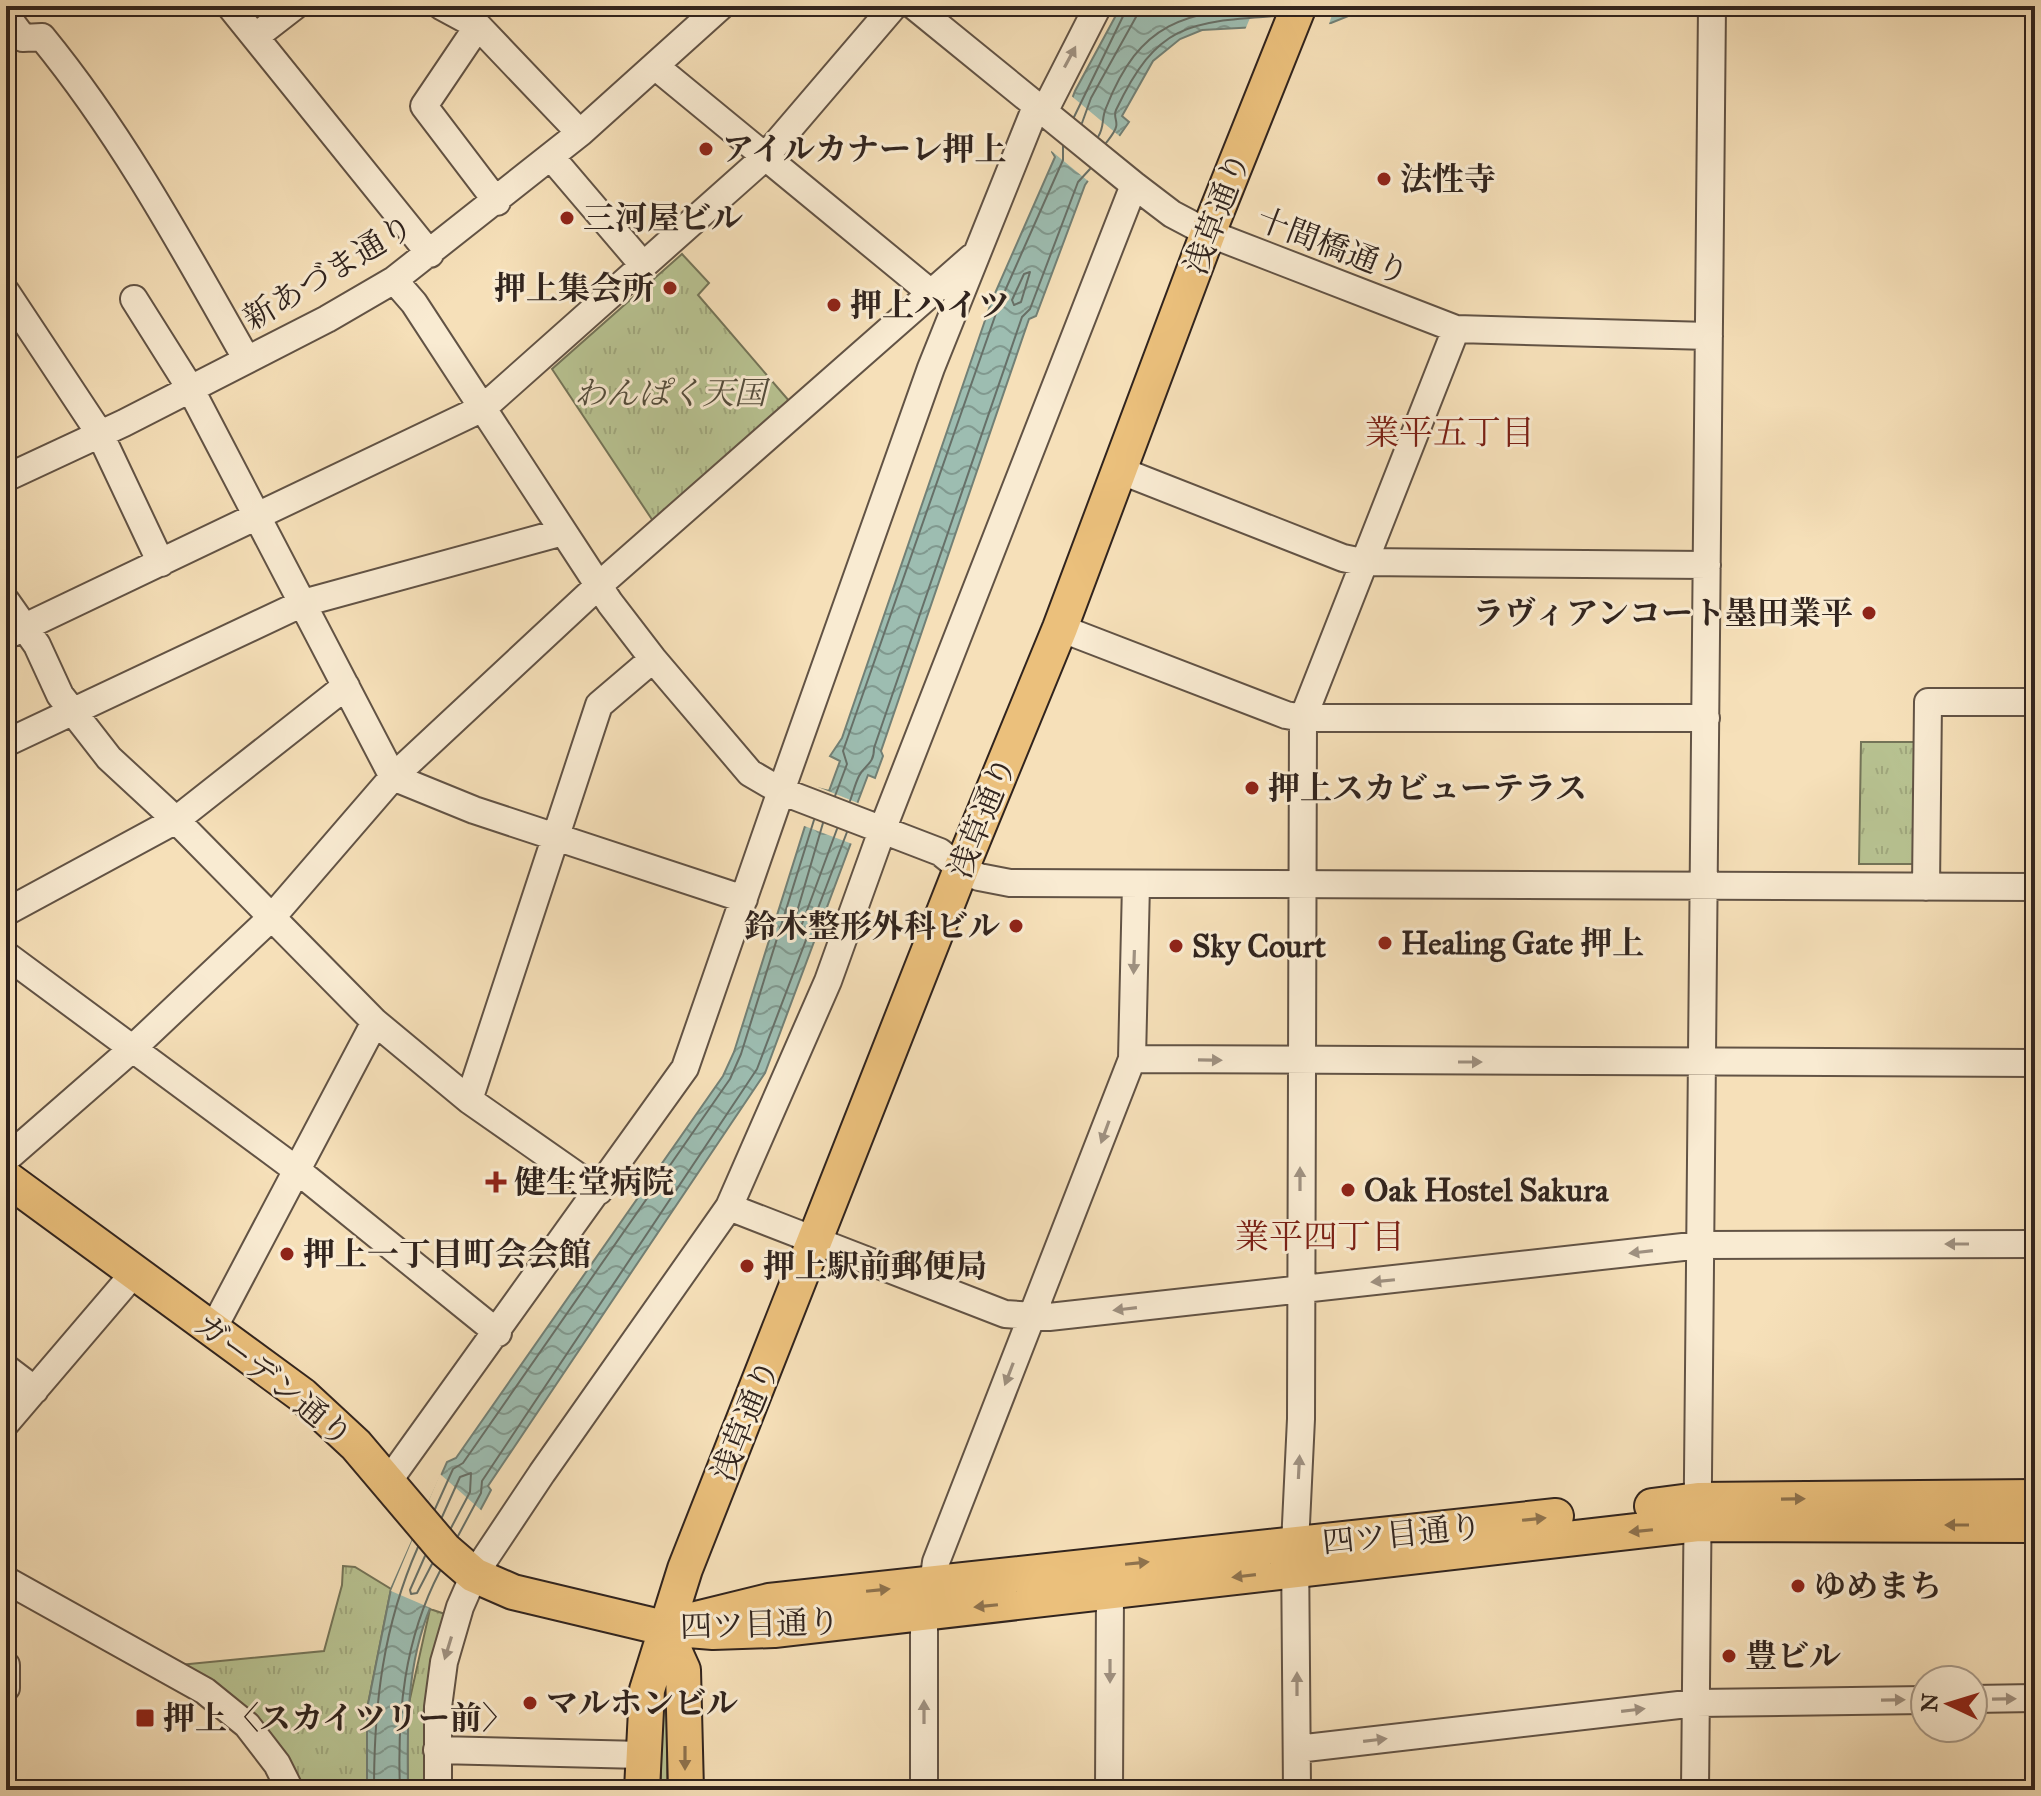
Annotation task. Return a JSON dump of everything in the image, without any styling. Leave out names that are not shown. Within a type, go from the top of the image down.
[{"type":"main road","name":"浅草通り","points":[[642,1790],[647,1690],[664,1628],[961,869],[1060,628],[1208,233],[1294,20]]},
{"type":"main road","name":"ガーデン通り","points":[[6,1178],[321,1411],[356,1445],[410,1511],[470,1571],[513,1592],[664,1628]]},
{"type":"main road","name":"四ツ目通り","points":[[928,1598],[1698,1512],[2035,1497]]},
{"type":"main road","name":"四ツ目通り","points":[[1698,1512],[2035,1525]]},
{"type":"main road","name":"四ツ目通り","points":[[664,1628],[740,1605],[1110,1593],[1296,1557]]},
{"type":"main road","points":[[664,1628],[683,1670],[686,1790]]},
{"type":"street","points":[[230,6],[430,254]]},
{"type":"street","points":[[255,37],[295,6]]},
{"type":"street","points":[[441,6],[478,26],[580,133]]},
{"type":"street","name":"新あづま通り","points":[[6,478],[247,360],[394,280],[497,202],[580,133],[721,6]]},
{"type":"street","points":[[15,631],[483,408],[764,158],[894,6]]},
{"type":"street","name":"十間橋通り","points":[[914,6],[1172,214],[1208,233],[1456,329],[1709,336]]},
{"type":"street","points":[[387,1483],[498,1333],[685,1068],[744,899],[789,794],[931,368],[977,253],[1098,6]]},
{"type":"street","points":[[1695,1790],[1712,6]]},
{"type":"street","points":[[6,15],[23,38],[42,37],[67,68],[166,218],[247,360]]},
{"type":"street","points":[[478,26],[424,106],[497,202]]},
{"type":"street","points":[[655,66],[931,293]]},
{"type":"street","points":[[551,157],[643,265]]},
{"type":"street","points":[[438,1790],[437,1750],[444,1662],[470,1571],[729,1207],[828,981],[875,825],[1126,178]]},
{"type":"street","points":[[6,1159],[132,1049],[273,916],[393,777],[598,586],[977,253]]},
{"type":"street","points":[[394,280],[414,303],[598,586],[653,659],[750,773],[789,794],[947,855],[961,869],[991,881],[1304,886],[2035,887]]},
{"type":"street","points":[[6,292],[100,434],[161,563]]},
{"type":"street","points":[[134,299],[190,388],[393,777],[449,801],[744,899]]},
{"type":"street","points":[[1297,1790],[1303,718],[1456,329]]},
{"type":"street","points":[[1119,470],[1343,558],[1362,562],[1707,565]]},
{"type":"street","points":[[6,743],[303,603],[563,532]]},
{"type":"street","points":[[6,601],[15,631],[109,758],[273,916],[375,1022],[469,1100],[599,1191]]},
{"type":"street","points":[[1060,628],[1286,715],[1303,718],[1706,718]]},
{"type":"street","points":[[469,1100],[599,705],[653,659]]},
{"type":"street","points":[[6,912],[176,820],[346,686]]},
{"type":"street","points":[[1926,887],[1928,702],[2035,702]]},
{"type":"street","points":[[924,1790],[928,1598],[936,1562],[1132,1059],[1136,884]]},
{"type":"street","points":[[7,959],[298,1171],[498,1333]]},
{"type":"street","points":[[213,1329],[375,1022]]},
{"type":"street","points":[[1132,1059],[2035,1063]]},
{"type":"street","points":[[729,1207],[815,1243],[1005,1314],[1032,1317],[1701,1245],[2035,1244]]},
{"type":"street","points":[[6,1423],[135,1272]]},
{"type":"street","points":[[6,1368],[35,1390]]},
{"type":"street","points":[[6,1580],[205,1691],[247,1725],[277,1764],[290,1790]]},
{"type":"street","points":[[1109,1790],[1110,1593]]},
{"type":"street","points":[[6,1665],[6,1688]]},
{"type":"street","points":[[1989,1699],[2035,1698]]},
{"type":"street","points":[[1297,1749],[1696,1703],[1909,1700]]},
{"type":"street","points":[[437,1750],[642,1755]]},
{"type":"green space","name":"わんぱく天国","points":[[682,254],[709,283],[698,295],[790,402],[653,521],[552,369]]},
{"type":"green space","points":[[1861,742],[1916,742],[1915,864],[1859,864]]},
{"type":"green space","points":[[343,1566],[355,1567],[391,1589],[367,1709],[367,1790],[304,1790],[281,1751],[266,1735],[233,1705],[179,1665],[324,1651],[342,1585]]},
{"type":"green space","points":[[430,1609],[451,1616],[429,1790],[408,1790],[407,1712]]},
{"type":"green space","points":[[661,1707],[667,1707],[667,1790],[661,1790]]},
{"type":"water","points":[[1121,6],[1456,6],[1368,8],[1331,23],[1202,30],[1180,39],[1153,61],[1122,116],[1129,122],[1085,185],[1036,316],[1029,319],[881,751],[883,756],[875,778],[868,775],[857,804],[864,808],[765,1073],[488,1486],[491,1490],[437,1591],[423,1628],[412,1674],[408,1720],[408,1790],[367,1790],[367,1709],[391,1589],[447,1462],[456,1458],[723,1076],[734,1052],[817,788],[829,791],[840,761],[830,756],[842,738],[992,300],[1055,157],[1052,152],[1075,91]]},
{"type":"pier","points":[[1255,6],[1335,6],[1328,27],[1245,30]]},
{"type":"pier","points":[[1069,94],[1123,139],[1093,185],[1049,149]]},
{"type":"pier","points":[[813,785],[868,807],[855,845],[799,824]]},
{"type":"pier","points":[[440,1474],[482,1511],[433,1609],[391,1591]]},
{"type":"place","name":"アイルカナーレ押上","points":[[706,149]]},
{"type":"place","name":"法性寺","points":[[1384,179]]},
{"type":"place","name":"三河屋ビル","points":[[567,218]]},
{"type":"place","name":"押上集会所","points":[[670,288]]},
{"type":"place","name":"押上ハイツ","points":[[834,305]]},
{"type":"place","name":"ラヴィアンコート墨田業平","points":[[1869,613]]},
{"type":"place","name":"押上スカビューテラス","points":[[1252,788]]},
{"type":"place","name":"鈴木整形外科ビル","points":[[1016,926]]},
{"type":"place","name":"Healing Gate 押上","points":[[1385,943]]},
{"type":"place","name":"Sky Court","points":[[1176,946]]},
{"type":"place","name":"健生堂病院","points":[[496,1182]]},
{"type":"place","name":"Oak Hostel Sakura","points":[[1348,1190]]},
{"type":"place","name":"押上一丁目町会会館","points":[[287,1254]]},
{"type":"place","name":"押上駅前郵便局","points":[[747,1266]]},
{"type":"place","name":"ゆめまち","points":[[1798,1586]]},
{"type":"place","name":"豊ビル","points":[[1729,1656]]},
{"type":"place","name":"マルホンビル","points":[[530,1703]]},
{"type":"place","name":"押上〈スカイツリー前〉","points":[[145,1718]]},
{"type":"district","name":"業平五丁目","points":[[1450,432]]},
{"type":"district","name":"業平四丁目","points":[[1320,1236]]}]
